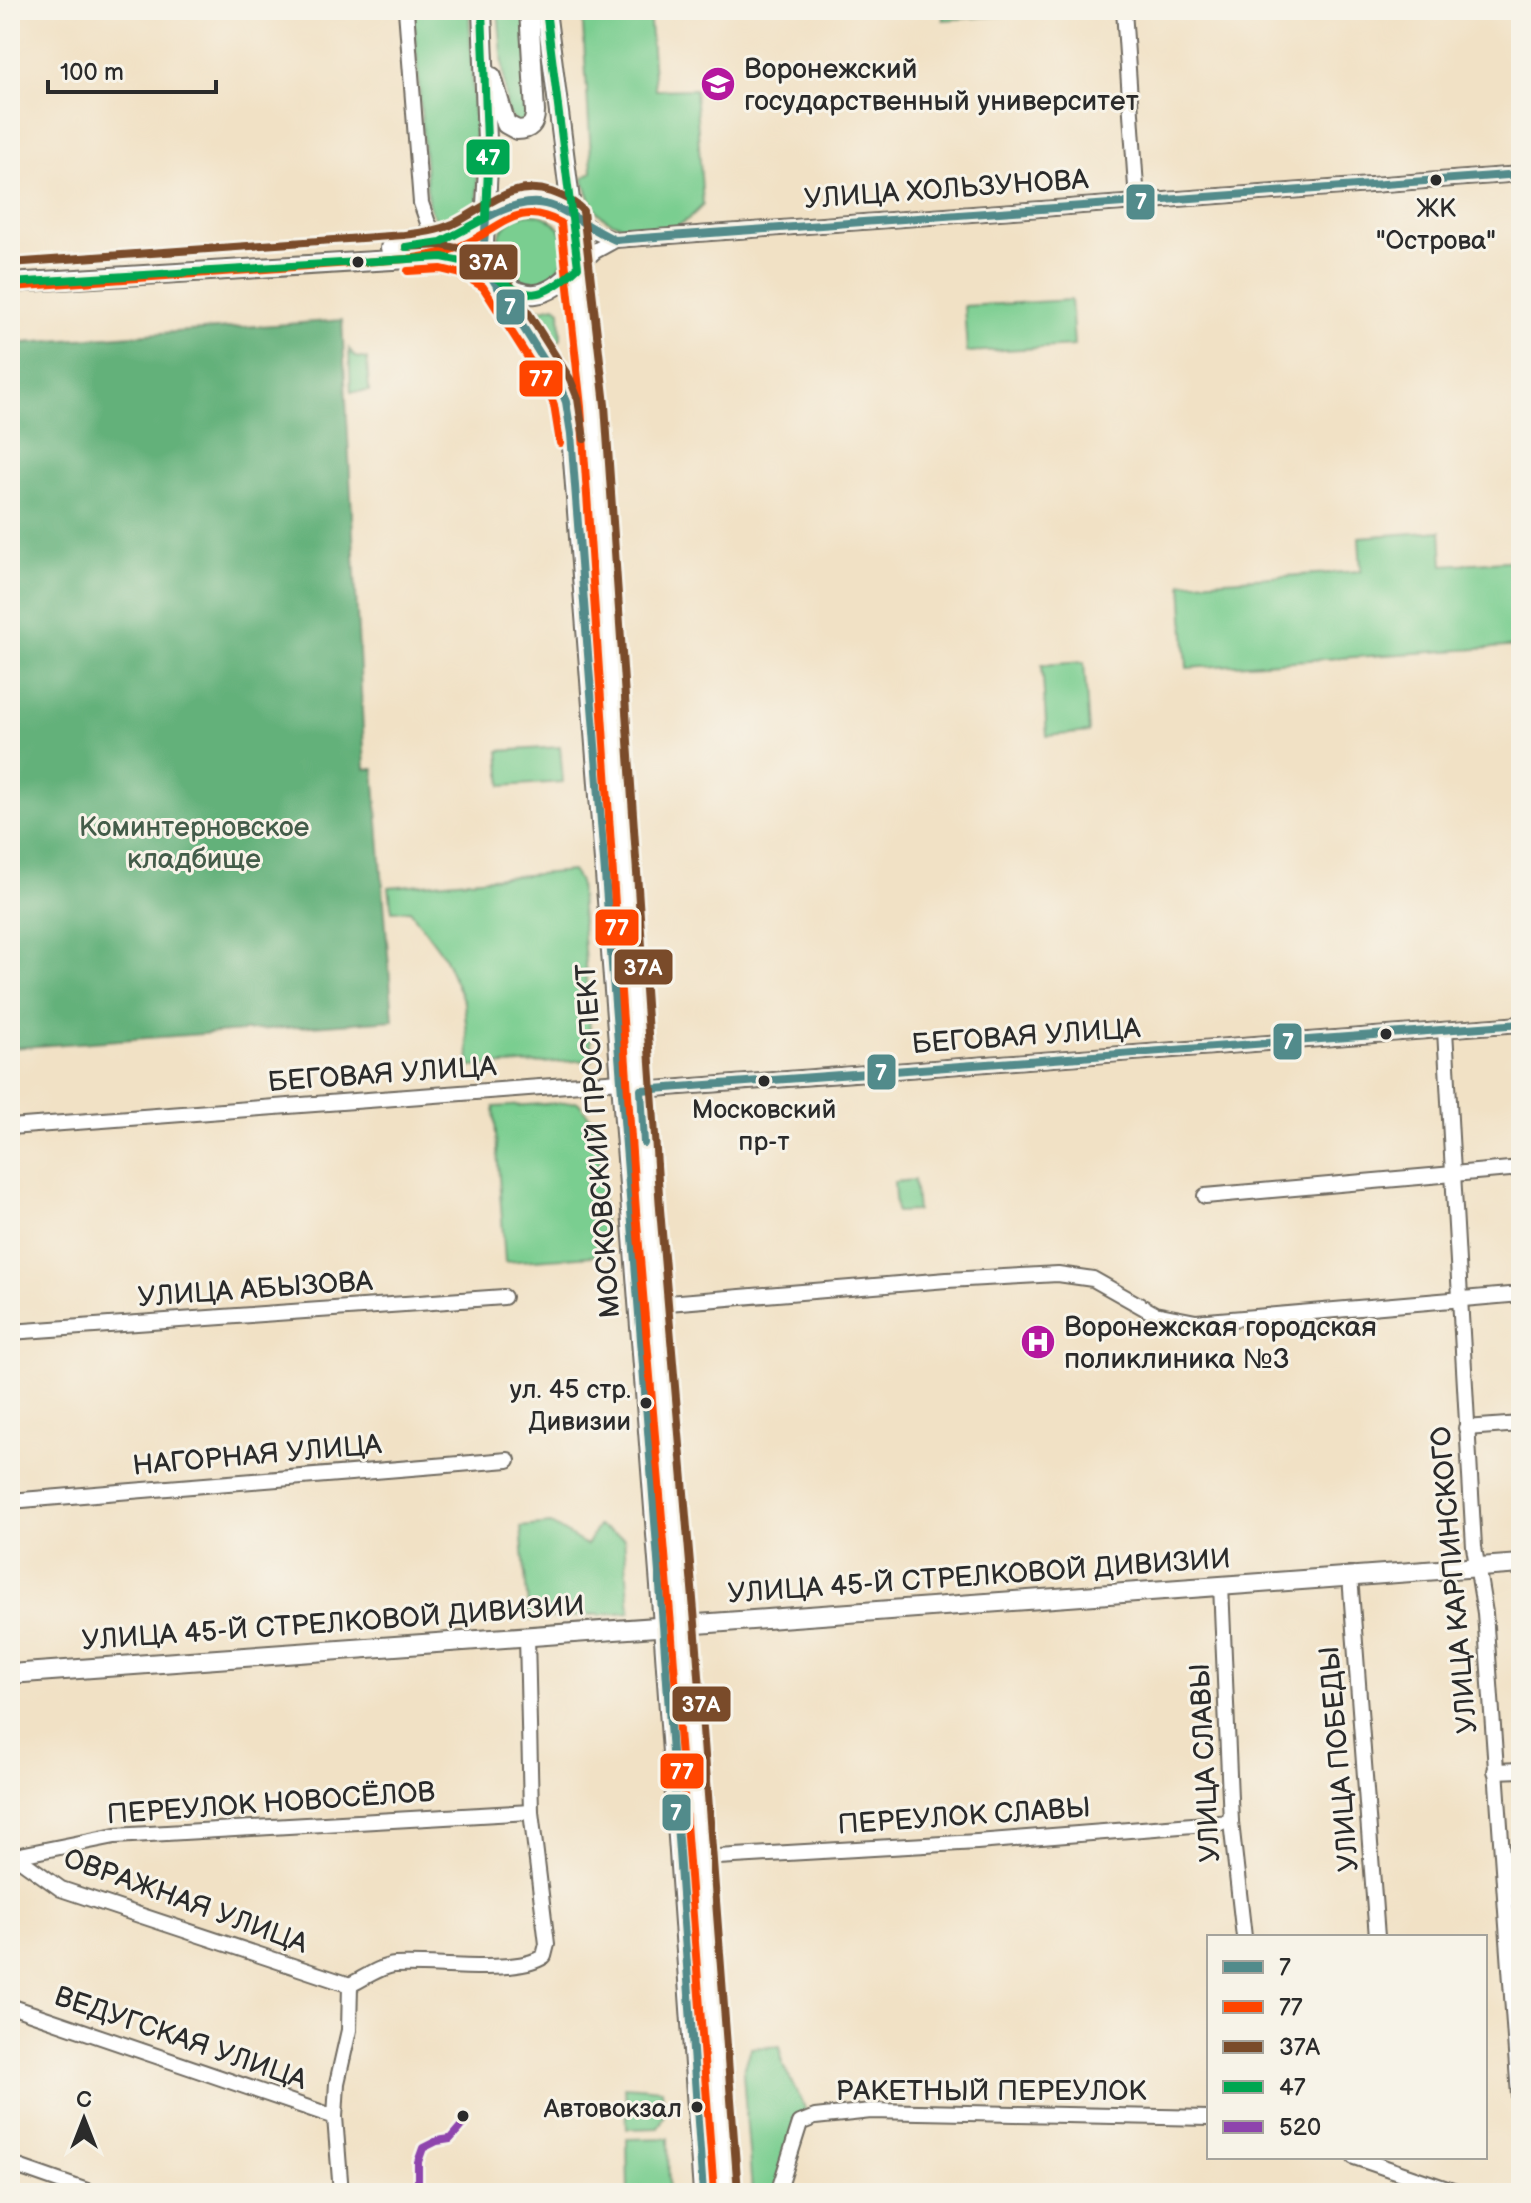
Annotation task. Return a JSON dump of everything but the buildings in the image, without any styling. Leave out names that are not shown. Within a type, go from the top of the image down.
[{"type":"main road","name":"МОСКОВСКИЙ ПРОСПЕКТ","points":[[482,10],[488,167],[484,244],[492,278],[559,384],[566,402],[579,535],[663,1625],[703,2193]]},
{"type":"main road","points":[[483,43],[502,117],[510,128],[528,129],[533,124],[535,112],[529,10]]},
{"type":"main road","name":"МОСКОВСКИЙ ПРОСПЕКТ","points":[[546,10],[593,406],[656,1304],[726,2193]]},
{"type":"main road","points":[[10,275],[441,242],[503,207],[538,199],[556,205],[572,216]]},
{"type":"main road","points":[[10,283],[442,257],[467,263],[512,291],[531,295],[560,285],[578,267]]},
{"type":"main road","name":"УЛИЦА 45-Й СТРЕЛКОВОЙ ДИВИЗИИ","points":[[10,1674],[1521,1564]]},
{"type":"street","points":[[406,10],[421,203],[428,223],[441,242]]},
{"type":"street","points":[[1124,10],[1137,202]]},
{"type":"street","name":"УЛИЦА ХОЛЬЗУНОВА","points":[[615,240],[1521,174]]},
{"type":"street","points":[[572,216],[595,232],[615,240]]},
{"type":"street","points":[[578,267],[595,251],[615,240]]},
{"type":"street","name":"БЕГОВАЯ УЛИЦА","points":[[10,1127],[620,1081],[641,1090],[1521,1024]]},
{"type":"street","name":"УЛИЦА КАРПИНСКОГО","points":[[1445,1030],[1474,1547],[1485,1613],[1521,2124]]},
{"type":"street","points":[[1205,1196],[1521,1168]]},
{"type":"street","points":[[656,1304],[1058,1274],[1093,1279],[1155,1314],[1196,1322],[1521,1294]]},
{"type":"street","name":"УЛИЦА АБЫЗОВА","points":[[10,1332],[504,1297]]},
{"type":"street","points":[[1466,1428],[1521,1424]]},
{"type":"street","name":"НАГОРНАЯ УЛИЦА","points":[[10,1501],[508,1460]]},
{"type":"street","name":"УЛИЦА ПОБЕДЫ","points":[[1350,1576],[1377,1935]]},
{"type":"street","name":"УЛИЦА СЛАВЫ","points":[[1221,1585],[1231,1822],[1244,1935]]},
{"type":"street","points":[[341,2193],[335,2117],[337,2083],[349,2030],[350,1985],[391,1965],[506,1966],[536,1962],[544,1956],[547,1944],[531,1812],[527,1636]]},
{"type":"street","points":[[1495,1771],[1521,1770]]},
{"type":"street","name":"ПЕРЕУЛОК НОВОСЁЛОВ","points":[[13,1856],[115,1836],[531,1812]]},
{"type":"street","name":"ПЕРЕУЛОК СЛАВЫ","points":[[701,1858],[977,1842],[1231,1822]]},
{"type":"street","name":"ОВРАЖНАЯ УЛИЦА","points":[[13,1856],[61,1889],[350,1985]]},
{"type":"street","name":"ВЕДУГСКАЯ УЛИЦА","points":[[10,2006],[335,2117]]},
{"type":"street","name":"РАКЕТНЫЙ ПЕРЕУЛОК","points":[[778,2193],[800,2123],[815,2117],[871,2111],[1207,2118]]},
{"type":"street","points":[[1360,2159],[1459,2193]]},
{"type":"street","points":[[10,2164],[93,2193]]},
{"type":"green space","points":[[413,10],[469,10],[478,201],[465,219],[452,227],[438,222],[428,202]]},
{"type":"green space","points":[[498,10],[525,10],[532,110],[518,127],[507,111]]},
{"type":"green space","points":[[582,10],[649,10],[655,90],[695,89],[703,205],[676,226],[646,229],[618,224],[603,217],[590,199],[583,178],[592,172]]},
{"type":"green space","points":[[942,10],[1009,10],[1009,15],[943,20]]},
{"type":"green space","points":[[531,214],[555,224],[565,248],[555,272],[531,282],[507,272],[497,248],[507,224]]},
{"type":"green space","points":[[1071,300],[1074,346],[967,352],[964,306]]},
{"type":"green space","points":[[555,306],[560,310],[561,339],[555,344],[550,343],[533,319],[536,310]]},
{"type":"green space","name":"Коминтерновское кладбище","points":[[342,320],[365,769],[374,769],[393,1020],[10,1048],[10,344]]},
{"type":"green space","points":[[349,349],[355,357],[367,359],[369,391],[351,392]]},
{"type":"green space","points":[[1441,531],[1443,565],[1521,560],[1521,646],[1187,668],[1182,583],[1361,571],[1359,537]]},
{"type":"green space","points":[[1084,662],[1089,732],[1047,736],[1042,665]]},
{"type":"green space","points":[[560,747],[563,782],[502,786],[499,751]]},
{"type":"green space","points":[[572,871],[579,881],[592,1060],[470,1067],[464,1002],[444,956],[410,910],[392,911],[389,887]]},
{"type":"green space","points":[[578,1102],[597,1126],[606,1255],[505,1262],[494,1107]]},
{"type":"green space","points":[[914,1180],[917,1211],[896,1212],[894,1182]]},
{"type":"green space","points":[[551,1524],[586,1545],[598,1526],[624,1538],[630,1612],[529,1620],[521,1527]]},
{"type":"green space","points":[[780,2046],[783,2065],[805,2108],[787,2193],[752,2193],[743,2073],[751,2048]]},
{"type":"green space","points":[[625,2086],[662,2089],[664,2117],[658,2128],[627,2129]]},
{"type":"green space","points":[[668,2138],[669,2193],[628,2193],[627,2139]]},
{"type":"transit line","name":"47","points":[[406,247],[441,242],[486,218],[488,167],[482,10]]},
{"type":"transit line","name":"47","points":[[10,283],[442,257],[467,263],[522,292],[533,294],[545,291],[578,267],[546,10]]},
{"type":"transit line","name":"7","points":[[703,2193],[663,1625],[571,434],[566,402],[559,384],[492,278],[484,244],[486,218],[507,208],[540,203],[554,206],[615,240],[1521,174]]},
{"type":"transit line","name":"37А","points":[[10,263],[404,235],[453,224],[500,197],[524,189],[551,192],[573,202],[583,211],[605,405],[660,1209],[738,2192]]},
{"type":"transit line","name":"77","points":[[11,287],[407,259],[456,248],[521,215],[546,216],[561,223],[581,407],[636,1211],[714,2193]]},
{"type":"transit line","name":"37А","points":[[406,247],[442,245],[470,251],[501,270],[570,379],[578,399],[584,439]]},
{"type":"transit line","name":"77","points":[[408,271],[441,269],[462,274],[483,287],[548,389],[560,443]]},
{"type":"transit line","name":"7","points":[[644,1143],[641,1090],[1521,1024]]},
{"type":"transit line","name":"520","points":[[418,2193],[418,2162],[423,2148],[450,2139],[462,2125],[463,2116]]},
{"type":"place","name":"Воронежский государственный университет","points":[[718,84]]},
{"type":"place","name":"ЖК \"Острова\"","points":[[1436,180]]},
{"type":"place","name":"Московский пр-т","points":[[764,1081]]},
{"type":"place","name":"Воронежская городская поликлиника №3","points":[[1038,1342]]},
{"type":"place","name":"ул. 45 стр. Дивизии","points":[[646,1403]]},
{"type":"place","name":"Автовокзал","points":[[697,2107]]}]
